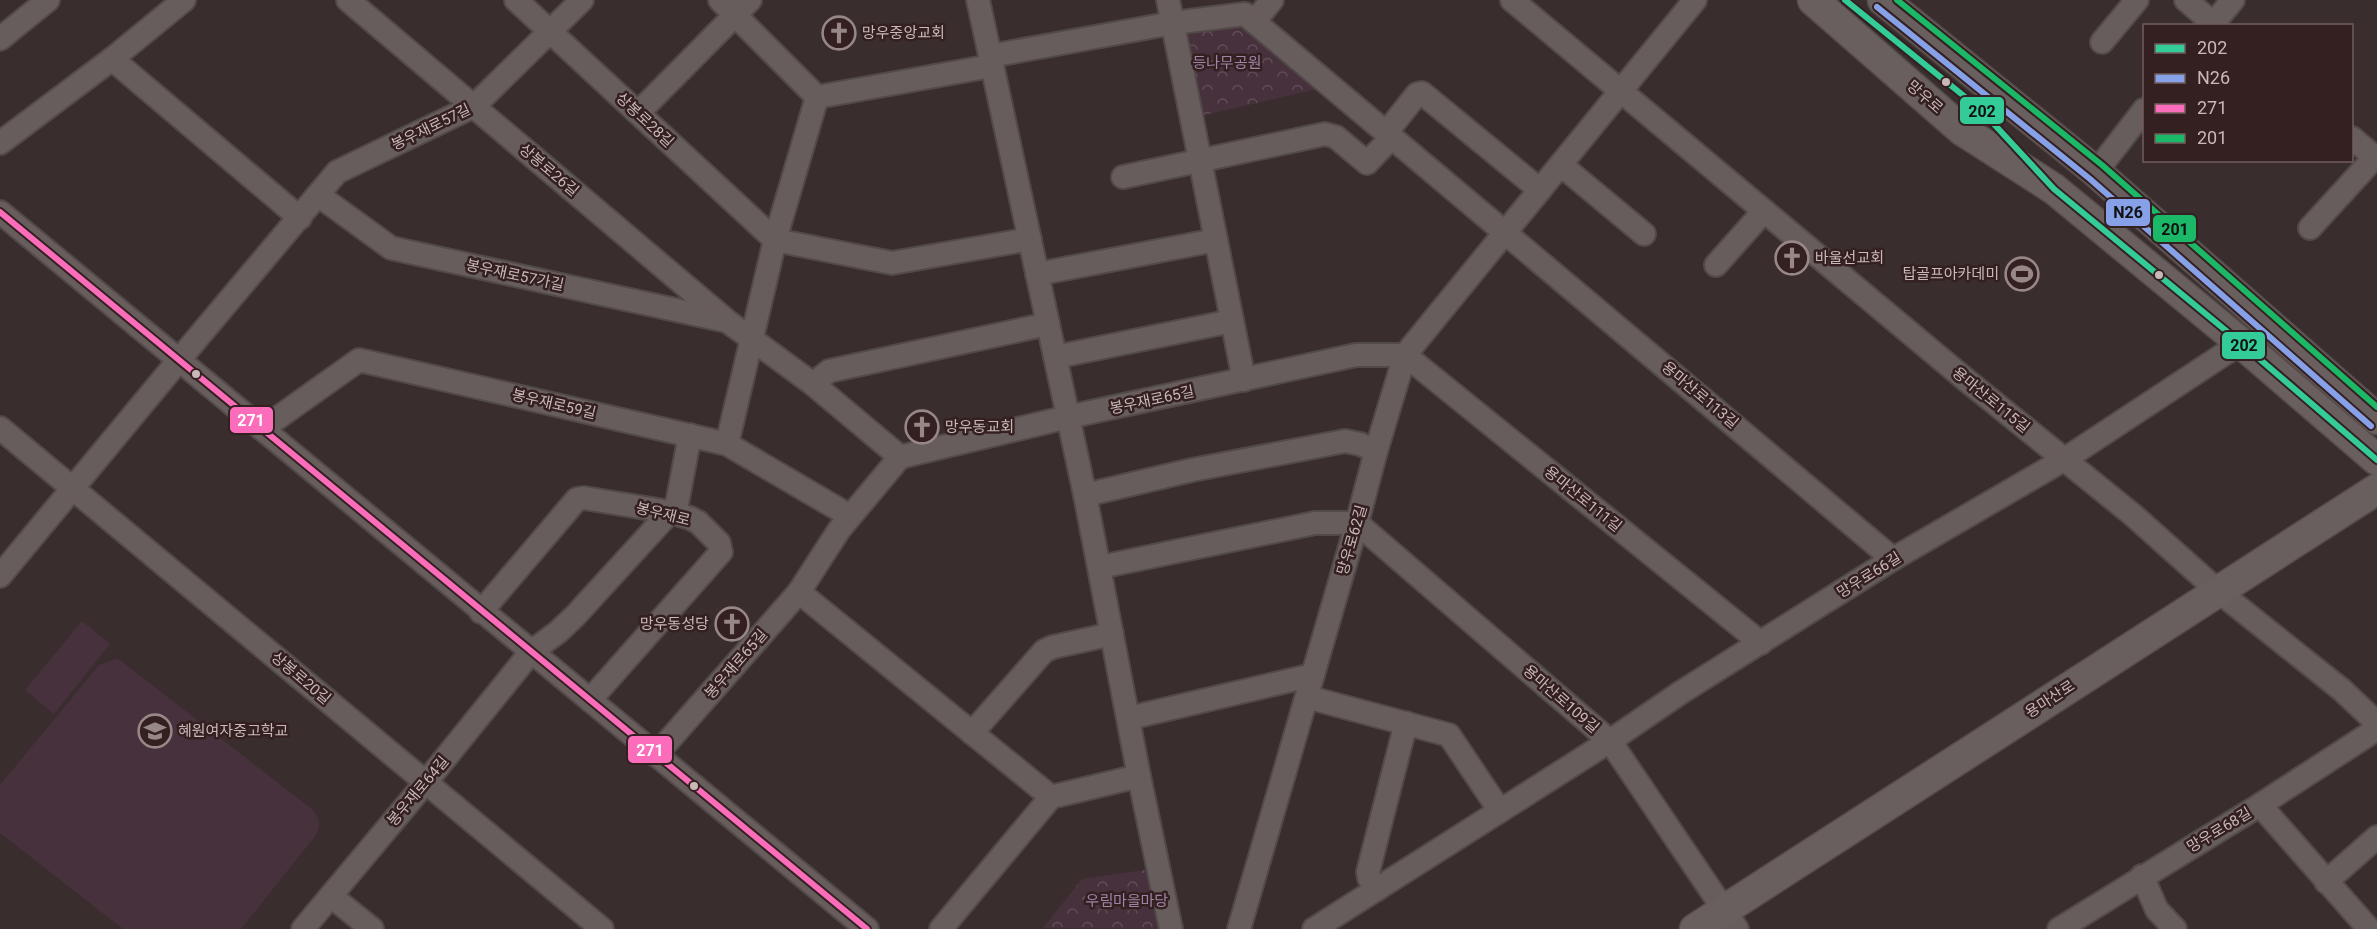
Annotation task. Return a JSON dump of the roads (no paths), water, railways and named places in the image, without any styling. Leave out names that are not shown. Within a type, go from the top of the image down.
[{"type":"main road","name":"망우로","points":[[1813,0],[1962,130],[2054,189],[2241,343],[2377,460]]},
{"type":"main road","points":[[1883,0],[2096,172],[2377,419]]},
{"type":"main road","name":"용마산로","points":[[1695,929],[1731,920],[2218,591],[2377,489]]},
{"type":"street","points":[[0,39],[48,0]]},
{"type":"street","points":[[0,143],[112,59],[184,0]]},
{"type":"street","name":"상봉로26길","points":[[348,0],[727,321],[813,384]]},
{"type":"street","name":"상봉로28길","points":[[516,0],[775,240]]},
{"type":"street","name":"봉우재로57길","points":[[3,568],[74,488],[178,360],[337,172],[474,106],[582,0]]},
{"type":"street","points":[[978,0],[1100,567],[1139,776],[1171,929]]},
{"type":"street","points":[[1168,0],[1244,380]]},
{"type":"street","points":[[817,97],[1173,23],[1245,14],[1254,22],[1272,0]]},
{"type":"street","name":"용마산로115길","points":[[1512,0],[1965,379],[2133,515],[2218,591],[2342,690],[2377,723]]},
{"type":"street","name":"망우로62길","points":[[1239,929],[1405,355],[1695,0]]},
{"type":"street","points":[[2102,42],[2137,0]]},
{"type":"street","points":[[2186,0],[2212,24]]},
{"type":"street","points":[[2214,24],[2233,0]]},
{"type":"street","points":[[638,114],[735,5],[817,97]]},
{"type":"street","name":"용마산로113길","points":[[1254,22],[1893,559]]},
{"type":"street","points":[[112,59],[300,218]]},
{"type":"street","points":[[1123,177],[1326,134],[1336,137],[1367,163],[1417,94],[1422,93],[1540,190]]},
{"type":"street","points":[[727,444],[775,240],[817,97]]},
{"type":"street","points":[[2096,172],[2143,113]]},
{"type":"street","points":[[2310,228],[2376,158],[2353,139]]},
{"type":"street","points":[[1560,165],[1644,234]]},
{"type":"street","name":"봉우재로57가길","points":[[318,195],[391,248],[727,321]]},
{"type":"street","points":[[1716,265],[1764,211]]},
{"type":"street","points":[[0,212],[867,929]]},
{"type":"street","points":[[775,240],[892,263],[1030,239]]},
{"type":"street","points":[[1037,274],[1216,240]]},
{"type":"street","points":[[1055,357],[1232,321]]},
{"type":"street","points":[[900,457],[813,384],[830,371],[1048,324]]},
{"type":"street","name":"망우로66길","points":[[1314,929],[1893,559],[2065,459],[2241,343]]},
{"type":"street","name":"봉우재로65길","points":[[656,755],[799,592],[850,516],[900,457],[1068,417],[1356,355],[1405,355]]},
{"type":"street","name":"용마산로111길","points":[[1405,355],[1761,643]]},
{"type":"street","name":"봉우재로59길","points":[[262,429],[359,360],[727,444],[850,516]]},
{"type":"street","name":"상봉로20길","points":[[0,428],[602,929]]},
{"type":"street","points":[[672,513],[690,435]]},
{"type":"street","points":[[1085,495],[1192,470],[1345,441],[1376,451]]},
{"type":"street","name":"봉우재로","points":[[481,612],[577,499],[584,498],[672,513],[698,522],[718,543],[721,552],[590,700]]},
{"type":"street","name":"봉우재로64길","points":[[303,929],[531,652],[575,616],[672,513]]},
{"type":"street","points":[[1100,567],[1315,523],[1357,523]]},
{"type":"street","name":"용마산로109길","points":[[1357,523],[1610,741],[1731,920]]},
{"type":"street","points":[[799,592],[1051,797]]},
{"type":"street","points":[[972,733],[1044,651],[1053,646],[1112,634]]},
{"type":"street","points":[[1129,718],[1310,686],[1406,723],[1451,737],[1500,811]]},
{"type":"street","points":[[1376,890],[1368,878],[1368,872],[1406,723]]},
{"type":"street","name":"망우로68길","points":[[2059,929],[2260,805],[2377,729]]},
{"type":"street","points":[[941,929],[1051,797],[1139,776]]},
{"type":"street","points":[[2260,805],[2369,929]]},
{"type":"street","points":[[2326,882],[2377,837]]},
{"type":"street","points":[[2142,876],[2155,919],[2175,929]]},
{"type":"street","points":[[331,896],[372,929]]},
{"type":"place","name":"망우중앙교회","points":[[839,33]]},
{"type":"place","name":"바울선교회","points":[[1792,258]]},
{"type":"place","name":"탑골프아카데미","points":[[2022,274]]},
{"type":"place","name":"망우동교회","points":[[922,427]]},
{"type":"place","name":"망우동성당","points":[[732,624]]},
{"type":"place","name":"혜원여자중고학교","points":[[155,731]]},
{"type":"park label","name":"등나무공원","points":[[1227,63]]},
{"type":"park label","name":"우림마을마당","points":[[1127,901]]}]
